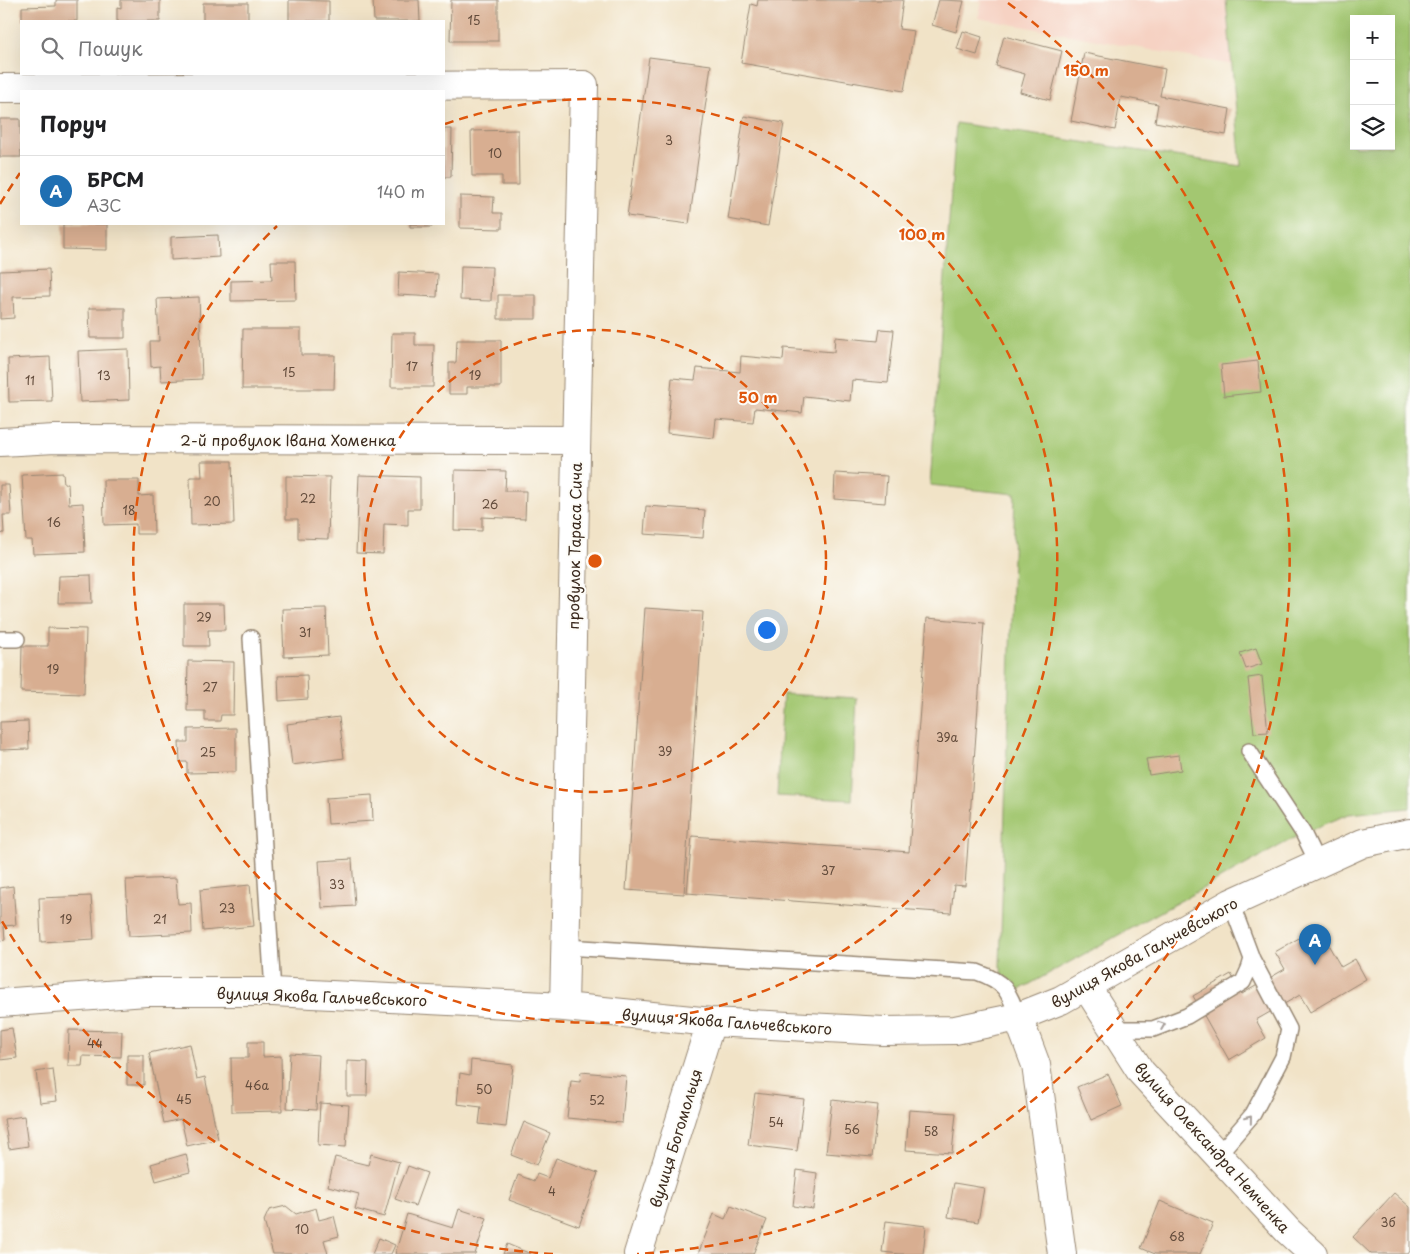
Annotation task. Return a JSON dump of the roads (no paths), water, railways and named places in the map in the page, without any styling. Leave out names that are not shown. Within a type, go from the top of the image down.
[{"type":"street","name":"провулок Тараса Сича","points":[[0,88],[584,85],[564,1008]]},
{"type":"street","name":"2-й провулок Івана Хоменка","points":[[0,442],[55,438],[576,440]]},
{"type":"street","name":"вулиця Якова Гальчевського","points":[[0,1003],[146,992],[273,992],[564,1008],[711,1022],[884,1031],[956,1030],[1018,1017],[1061,1000],[1230,903],[1363,843],[1410,833]]},
{"type":"street","name":"вулиця Олександра Немченка","points":[[1086,986],[1141,1072],[1217,1156],[1288,1231],[1313,1254]]},
{"type":"street","points":[[1018,1017],[1036,1065],[1062,1254]]},
{"type":"street","name":"вулиця Богомольця","points":[[639,1254],[711,1022]]},
{"type":"lane","points":[[251,638],[273,992]]},
{"type":"lane","points":[[0,640],[17,639]]},
{"type":"lane","points":[[1249,751],[1303,833],[1318,864]]},
{"type":"lane","points":[[1217,1156],[1253,1114],[1283,1058],[1289,1029],[1252,959],[1230,903]]},
{"type":"lane","points":[[566,947],[977,972],[994,978],[1010,994],[1018,1017]]},
{"type":"lane","points":[[1114,1029],[1152,1029],[1187,1016],[1243,982],[1250,969],[1252,959]]},
{"type":"place","name":"БРСМ","points":[[1315,965]]}]
